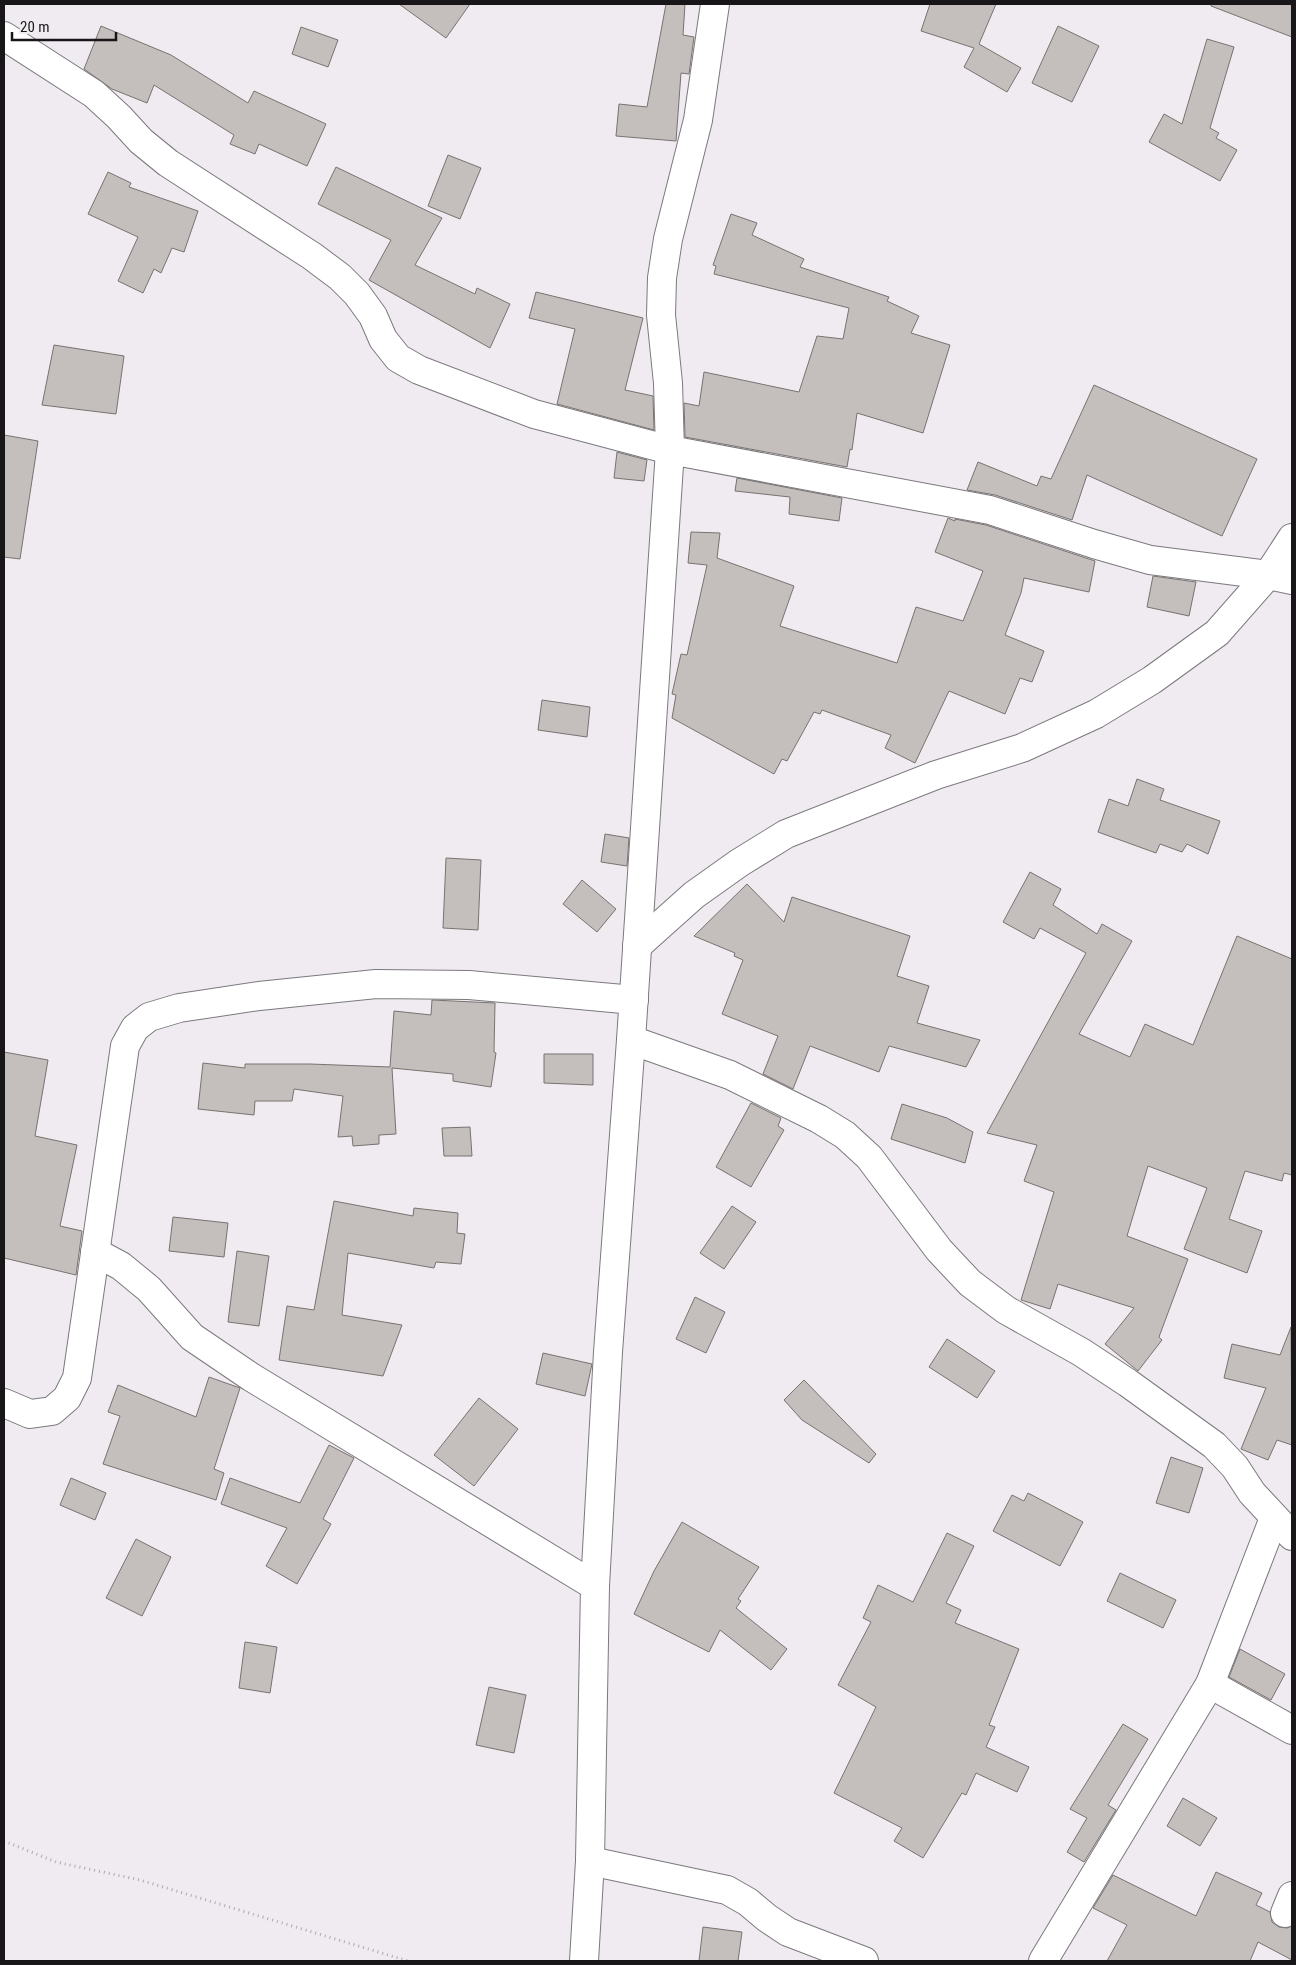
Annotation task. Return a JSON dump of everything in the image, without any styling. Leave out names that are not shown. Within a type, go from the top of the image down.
[{"type":"street","points":[[584,1961],[590,1861],[595,1586],[609,1342],[634,1000],[670,450],[668,382],[662,316],[662,278],[668,239],[698,120],[714,4]]},
{"type":"street","points":[[4,36],[94,94],[141,141],[168,163],[312,256],[340,277],[373,316],[383,339],[398,358],[419,370],[534,414],[670,450],[990,510],[1150,560],[1280,578]]},
{"type":"street","points":[[637,946],[694,894],[738,863],[786,834],[936,775],[1022,748],[1096,714],[1152,680],[1217,633],[1280,578],[1292,538]]},
{"type":"street","points":[[4,1403],[30,1414],[52,1411],[67,1398],[77,1378],[125,1046],[135,1028],[150,1017],[179,1008],[259,996],[376,984],[469,985],[634,1000]]},
{"type":"street","points":[[631,1040],[730,1075],[819,1119],[845,1135],[869,1156],[939,1250],[970,1283],[1006,1310],[1081,1352],[1128,1383],[1214,1445],[1235,1467],[1252,1492],[1283,1527],[1210,1684],[1043,1961]]},
{"type":"street","points":[[95,1252],[121,1266],[149,1289],[192,1337],[252,1376],[595,1586]]},
{"type":"street","points":[[1210,1684],[1292,1730]]},
{"type":"street","points":[[590,1861],[727,1890],[748,1902],[766,1918],[788,1932],[864,1961]]},
{"type":"path","points":[[4,1841],[56,1862],[140,1880],[408,1961]]},
{"type":"building","points":[[399,4],[470,4],[446,38]]},
{"type":"building","points":[[666,4],[685,4],[683,35],[694,37],[689,74],[681,73],[676,141],[616,136],[619,104],[647,107]]},
{"type":"building","points":[[930,4],[996,4],[979,44],[1021,68],[1007,92],[964,67],[974,48],[921,31]]},
{"type":"building","points":[[1211,4],[1292,4],[1292,37],[1211,6]]},
{"type":"building","points":[[101,26],[171,55],[248,103],[254,91],[326,124],[307,166],[259,144],[255,154],[230,144],[234,135],[154,85],[147,103],[112,89],[84,69]]},
{"type":"building","points":[[1058,26],[1099,46],[1072,102],[1032,83]]},
{"type":"building","points":[[301,27],[338,40],[328,67],[292,54]]},
{"type":"building","points":[[1207,39],[1234,47],[1210,128],[1219,133],[1216,138],[1237,150],[1220,181],[1149,142],[1164,114],[1182,124]]},
{"type":"building","points":[[448,155],[481,168],[460,219],[428,206]]},
{"type":"building","points":[[336,167],[442,218],[415,265],[475,294],[477,288],[510,304],[490,348],[369,280],[391,240],[318,204]]},
{"type":"building","points":[[108,172],[131,183],[129,187],[198,211],[184,252],[172,248],[161,273],[154,269],[143,293],[118,281],[138,237],[88,214]]},
{"type":"building","points":[[731,214],[757,223],[752,235],[804,259],[800,267],[889,297],[887,301],[919,316],[911,333],[950,345],[923,433],[857,413],[852,450],[850,449],[847,467],[685,437],[684,403],[699,406],[704,372],[799,392],[817,336],[843,339],[849,308],[714,274],[716,266],[713,265]]},
{"type":"building","points":[[536,292],[643,318],[625,390],[653,396],[654,430],[557,404],[575,329],[529,318]]},
{"type":"building","points":[[54,345],[124,356],[116,414],[42,405]]},
{"type":"building","points":[[1094,385],[1257,459],[1222,536],[1087,475],[1072,520],[995,495],[967,490],[978,462],[1037,486],[1041,476],[1051,479]]},
{"type":"building","points":[[4,435],[38,441],[20,559],[4,557]]},
{"type":"building","points":[[617,452],[647,460],[644,481],[614,478]]},
{"type":"building","points":[[737,478],[842,498],[839,521],[789,514],[790,497],[735,491]]},
{"type":"building","points":[[948,518],[955,521],[955,519],[986,525],[1095,561],[1089,592],[1024,578],[1021,593],[1005,635],[1044,651],[1032,682],[1020,678],[1005,714],[949,691],[915,763],[885,748],[891,735],[822,710],[820,714],[814,712],[787,761],[782,759],[774,774],[672,718],[676,695],[672,694],[681,654],[687,655],[707,565],[688,563],[691,532],[720,533],[717,558],[794,586],[780,626],[897,663],[916,607],[963,621],[983,571],[935,552]]},
{"type":"building","points":[[1153,576],[1196,582],[1189,616],[1147,607]]},
{"type":"building","points":[[542,700],[590,707],[587,737],[538,730]]},
{"type":"building","points":[[1137,779],[1164,789],[1160,800],[1220,821],[1208,854],[1187,844],[1182,852],[1160,844],[1156,853],[1098,832],[1109,799],[1128,806]]},
{"type":"building","points":[[605,834],[629,838],[627,866],[601,862]]},
{"type":"building","points":[[446,858],[481,860],[478,930],[443,928]]},
{"type":"building","points":[[1030,872],[1061,889],[1053,905],[1097,934],[1102,924],[1132,941],[1079,1034],[1130,1057],[1145,1024],[1193,1045],[1237,936],[1292,959],[1292,1175],[1284,1173],[1282,1181],[1245,1171],[1229,1219],[1262,1231],[1247,1273],[1184,1249],[1207,1188],[1148,1166],[1127,1236],[1188,1259],[1159,1337],[1162,1340],[1138,1371],[1105,1344],[1134,1308],[1058,1284],[1050,1309],[1021,1300],[1054,1192],[1024,1181],[1037,1145],[987,1133],[1086,953],[1040,928],[1034,939],[1003,922]]},
{"type":"building","points":[[582,880],[616,909],[597,932],[563,904]]},
{"type":"building","points":[[747,884],[784,922],[792,897],[910,936],[897,976],[929,986],[917,1023],[980,1040],[966,1067],[889,1046],[879,1072],[810,1046],[793,1089],[763,1074],[778,1036],[722,1014],[743,960],[734,956],[735,953],[694,936]]},
{"type":"building","points":[[432,1000],[495,1003],[494,1052],[496,1053],[491,1087],[453,1081],[453,1074],[392,1068],[396,1134],[379,1135],[379,1144],[353,1146],[352,1136],[338,1137],[343,1096],[294,1089],[292,1101],[255,1101],[254,1115],[198,1109],[203,1063],[245,1068],[245,1064],[390,1067],[394,1011],[431,1015]]},
{"type":"building","points":[[4,1052],[48,1060],[35,1136],[77,1145],[60,1226],[82,1231],[76,1275],[4,1258]]},
{"type":"building","points":[[544,1054],[593,1054],[593,1085],[544,1083]]},
{"type":"building","points":[[751,1103],[781,1118],[778,1126],[784,1130],[751,1187],[716,1167]]},
{"type":"building","points":[[902,1104],[947,1118],[973,1132],[965,1163],[891,1139]]},
{"type":"building","points":[[470,1127],[472,1156],[444,1156],[442,1128]]},
{"type":"building","points":[[334,1201],[413,1216],[414,1208],[458,1213],[457,1233],[465,1234],[461,1264],[436,1262],[434,1268],[348,1253],[342,1315],[402,1325],[383,1376],[279,1360],[287,1306],[314,1310]]},
{"type":"building","points":[[732,1206],[756,1222],[724,1269],[700,1253]]},
{"type":"building","points":[[173,1217],[228,1223],[224,1257],[169,1251]]},
{"type":"building","points":[[237,1251],[269,1256],[259,1326],[228,1322]]},
{"type":"building","points":[[695,1297],[725,1312],[706,1353],[676,1339]]},
{"type":"building","points":[[1291,1327],[1292,1445],[1277,1440],[1268,1460],[1241,1449],[1266,1388],[1224,1378],[1232,1344],[1280,1355]]},
{"type":"building","points":[[947,1339],[995,1371],[977,1398],[929,1367]]},
{"type":"building","points":[[543,1353],[592,1364],[585,1396],[536,1384]]},
{"type":"building","points":[[209,1377],[240,1388],[214,1469],[224,1473],[216,1500],[103,1464],[120,1416],[108,1412],[118,1385],[196,1417]]},
{"type":"building","points":[[804,1380],[876,1454],[869,1463],[802,1420],[784,1400]]},
{"type":"building","points":[[479,1398],[518,1429],[474,1486],[434,1455]]},
{"type":"building","points":[[329,1445],[354,1458],[323,1519],[331,1524],[297,1584],[266,1566],[287,1528],[221,1504],[230,1478],[300,1503]]},
{"type":"building","points":[[1171,1457],[1203,1468],[1189,1513],[1156,1503]]},
{"type":"building","points":[[71,1478],[106,1493],[95,1520],[60,1505]]},
{"type":"building","points":[[1028,1493],[1083,1522],[1060,1566],[993,1531],[1012,1495],[1024,1501]]},
{"type":"building","points":[[682,1522],[759,1567],[738,1599],[741,1601],[736,1608],[787,1649],[771,1670],[720,1630],[709,1652],[634,1614],[654,1571]]},
{"type":"building","points":[[947,1533],[974,1546],[946,1603],[961,1610],[955,1623],[1019,1649],[989,1725],[995,1727],[986,1747],[1029,1767],[1017,1792],[976,1773],[966,1795],[962,1793],[923,1858],[894,1841],[902,1828],[834,1793],[876,1707],[838,1685],[871,1622],[863,1618],[878,1585],[913,1602]]},
{"type":"building","points":[[136,1539],[171,1557],[142,1616],[106,1598]]},
{"type":"building","points":[[1120,1573],[1176,1600],[1163,1628],[1107,1601]]},
{"type":"building","points":[[245,1642],[277,1647],[270,1693],[239,1688]]},
{"type":"building","points":[[1240,1649],[1285,1674],[1271,1700],[1229,1677]]},
{"type":"building","points":[[489,1687],[526,1695],[514,1753],[476,1745]]},
{"type":"building","points":[[1123,1724],[1148,1739],[1108,1805],[1116,1810],[1084,1862],[1067,1852],[1087,1818],[1070,1809]]},
{"type":"building","points":[[1183,1798],[1217,1818],[1200,1846],[1167,1826]]},
{"type":"building","points":[[1216,1872],[1262,1893],[1256,1905],[1270,1912],[1272,1922],[1279,1927],[1287,1928],[1292,1926],[1292,1960],[1258,1942],[1250,1961],[1107,1961],[1127,1925],[1093,1908],[1113,1875],[1196,1916]]},
{"type":"building","points":[[703,1927],[742,1932],[738,1961],[699,1961]]}]
